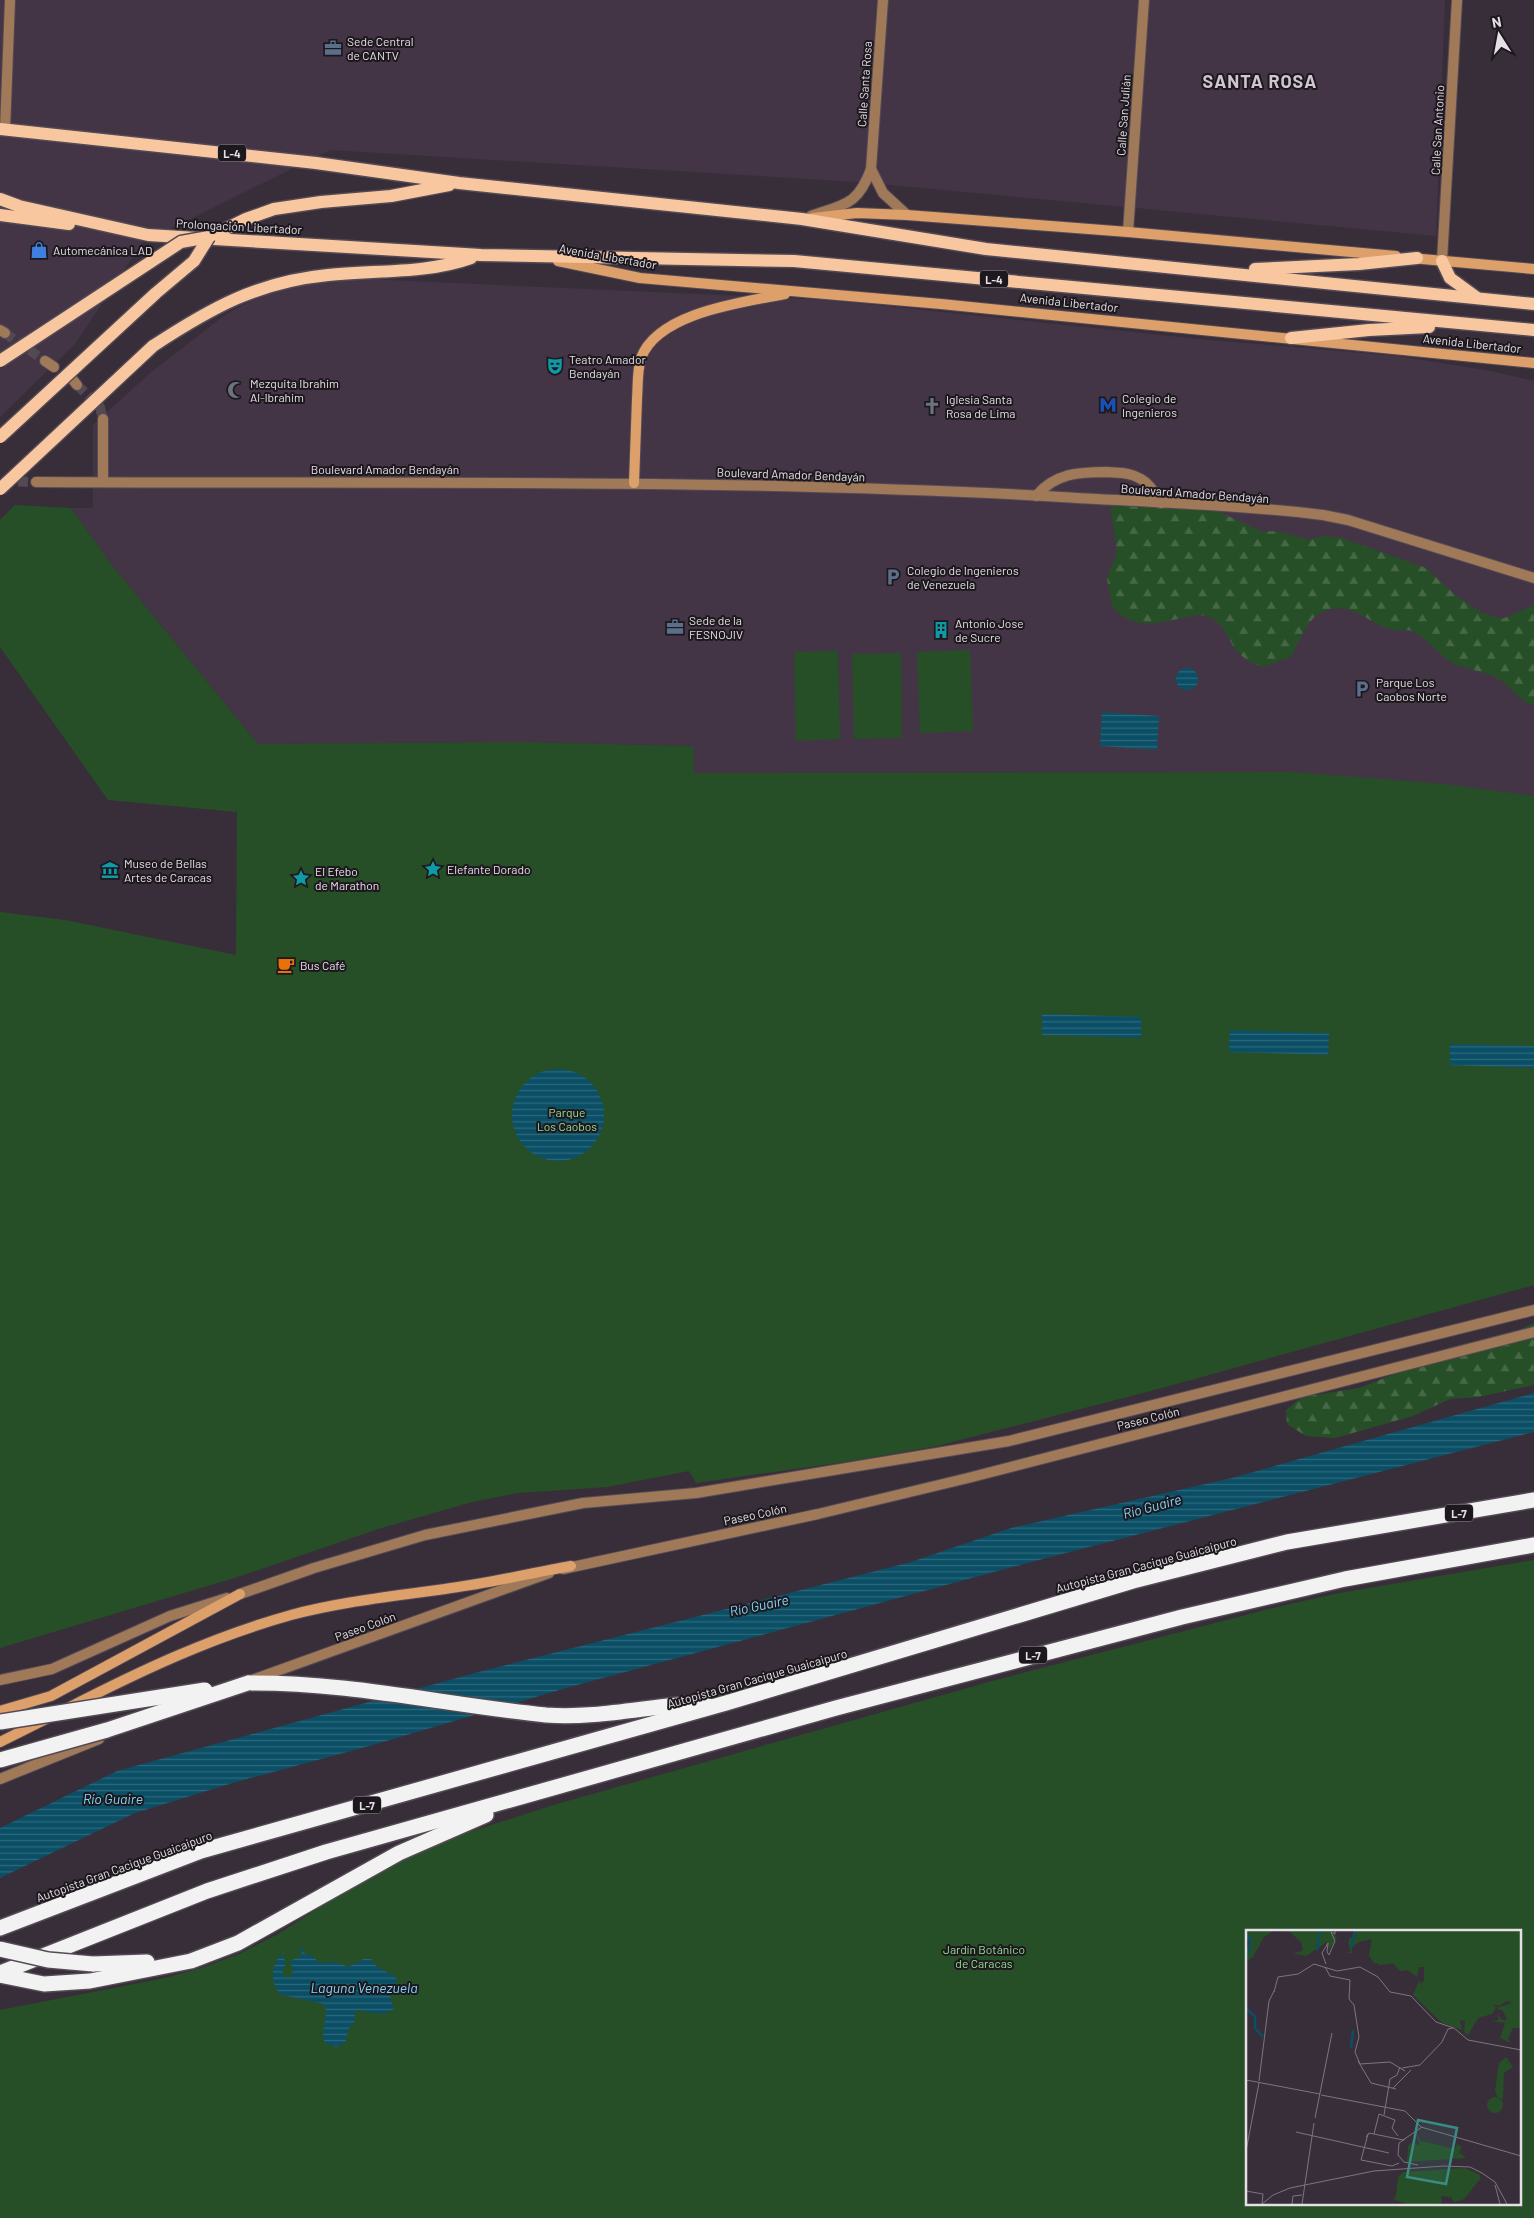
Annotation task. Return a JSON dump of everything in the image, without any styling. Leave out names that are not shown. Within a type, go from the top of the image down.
[{"type":"highway","name":"Autopista Gran Cacique Guaicaipuro","points":[[0,1928],[201,1851],[726,1703],[1124,1584],[1287,1542],[1534,1500]]},
{"type":"highway","name":"L-7","points":[[0,1974],[207,1891],[326,1852],[846,1705],[1173,1619],[1345,1579],[1534,1546]]},
{"type":"highway","points":[[0,1722],[248,1683],[286,1682],[359,1688],[548,1715],[592,1714],[682,1704],[726,1703]]},
{"type":"highway","points":[[0,1760],[107,1730],[248,1683]]},
{"type":"highway","points":[[0,1974],[44,1984],[90,1981],[191,1961],[238,1943],[399,1854],[539,1792]]},
{"type":"highway","points":[[0,1949],[48,1960],[93,1964],[191,1961]]},
{"type":"main road","name":"L-4","points":[[2,130],[307,162],[459,183],[802,219],[986,249],[1534,304]]},
{"type":"main road","points":[[0,360],[181,242],[209,237],[246,219],[274,209],[321,202],[391,196],[459,183]]},
{"type":"main road","name":"Prolongación Libertador","points":[[0,199],[19,206],[148,235],[481,255]]},
{"type":"main road","name":"L-4","points":[[802,219],[857,213],[907,215],[1128,232],[1534,269]]},
{"type":"main road","name":"L-4","points":[[0,216],[148,235]]},
{"type":"main road","points":[[0,437],[150,298],[194,261],[209,237]]},
{"type":"main road","name":"L-4","points":[[0,489],[153,346],[195,318],[233,298],[286,282],[327,275],[406,270],[464,261],[481,255]]},
{"type":"main road","name":"Avenida Libertador","points":[[481,255],[794,262],[1534,330]]},
{"type":"main road","name":"Avenida Libertador","points":[[514,256],[580,264],[640,278],[1291,338],[1529,363]]},
{"type":"main road","name":"L-4","points":[[1210,271],[1359,264],[1417,258]]},
{"type":"main road","points":[[1442,261],[1450,278],[1478,298]]},
{"type":"main road","points":[[634,482],[639,369],[647,346],[660,332],[716,308],[797,291]]},
{"type":"main road","name":"L-4","points":[[1291,338],[1369,330],[1474,324]]},
{"type":"main road","points":[[0,1742],[143,1670],[232,1633],[292,1615],[356,1601],[454,1588],[570,1566]]},
{"type":"main road","points":[[0,1711],[51,1696],[240,1594]]},
{"type":"street","points":[[2,130],[10,0]]},
{"type":"street","name":"Calle Santa Rosa","points":[[802,219],[854,199],[865,188],[871,169],[883,0]]},
{"type":"street","name":"Calle San Julián","points":[[1128,232],[1144,0]]},
{"type":"street","name":"Calle San Antonio","points":[[1442,261],[1457,0]]},
{"type":"street","points":[[871,169],[883,193],[907,215]]},
{"type":"street","points":[[45,360],[54,367]]},
{"type":"street","points":[[1529,363],[1534,368]]},
{"type":"street","points":[[103,419],[103,482]]},
{"type":"street","points":[[1036,496],[1044,485],[1062,476],[1081,472],[1129,473],[1142,479],[1150,486],[1161,503]]},
{"type":"street","name":"Boulevard Amador Bendayán","points":[[36,482],[634,482],[951,491],[1161,503],[1323,515],[1348,520],[1534,578]]},
{"type":"street","name":"Paseo Colón","points":[[0,1680],[52,1669],[170,1616],[314,1568],[425,1535],[583,1503],[706,1492],[1009,1441],[1534,1310]]},
{"type":"street","name":"Paseo Colón","points":[[0,1779],[180,1706],[570,1566],[818,1514],[968,1478],[1534,1332]]},
{"type":"shaded area","points":[[0,0],[1445,0],[1436,236],[858,182],[330,150],[142,243],[75,344],[0,417]]},
{"type":"shaded area","points":[[321,277],[828,300],[1199,339],[1397,356],[1491,371],[1534,381],[1534,796],[1293,772],[693,773],[693,746],[522,742],[258,744],[111,564],[71,508],[93,508],[93,425],[150,373],[225,315],[268,291]]},
{"type":"green space","points":[[1130,496],[1215,510],[1263,532],[1276,531],[1310,540],[1323,536],[1342,538],[1426,568],[1454,594],[1480,612],[1502,619],[1534,605],[1534,706],[1519,697],[1499,679],[1452,663],[1414,632],[1385,628],[1353,611],[1344,609],[1335,608],[1318,614],[1308,624],[1291,657],[1262,667],[1241,655],[1218,622],[1206,616],[1196,615],[1147,624],[1129,620],[1112,606],[1107,579],[1117,552],[1111,511],[1112,504],[1116,498]]},
{"type":"green space","name":"Parque Los Caobos","points":[[15,505],[71,508],[111,564],[258,744],[522,742],[693,746],[694,773],[1293,772],[1445,784],[1534,796],[1534,1285],[1162,1388],[937,1446],[851,1461],[696,1483],[689,1471],[607,1487],[517,1493],[472,1502],[378,1529],[241,1576],[0,1648],[0,912],[65,920],[236,955],[237,812],[108,800],[0,647],[0,520]]},
{"type":"green space","points":[[970,650],[973,731],[920,733],[917,652]]},
{"type":"green space","points":[[838,651],[840,739],[796,741],[794,652]]},
{"type":"green space","points":[[901,653],[902,738],[854,739],[852,654]]},
{"type":"green space","points":[[1534,1323],[1534,1385],[1478,1397],[1450,1399],[1413,1416],[1335,1438],[1306,1436],[1287,1424],[1286,1410],[1302,1397],[1359,1388],[1412,1367],[1487,1345]]},
{"type":"green space","name":"Jardín Botánico de Caracas","points":[[1534,1560],[1534,2218],[0,2218],[0,2010],[165,1978],[201,1968],[239,1954],[278,1934],[372,1874],[399,1860],[463,1834],[557,1804],[996,1680],[1334,1594]]},
{"type":"water","points":[[1187,668],[1195,671],[1198,679],[1195,687],[1187,690],[1179,687],[1176,679],[1179,671]]},
{"type":"water","points":[[1102,712],[1159,716],[1157,750],[1100,746]]},
{"type":"water","points":[[1042,1014],[1141,1017],[1141,1038],[1042,1035]]},
{"type":"water","points":[[1230,1030],[1329,1033],[1328,1055],[1229,1052]]},
{"type":"water","points":[[1450,1044],[1534,1046],[1534,1068],[1450,1065]]},
{"type":"water","points":[[558,1069],[576,1072],[591,1082],[601,1097],[604,1115],[601,1133],[591,1148],[576,1158],[558,1161],[540,1158],[525,1148],[515,1133],[512,1115],[515,1097],[525,1082],[540,1072]]},
{"type":"water","name":"Río Guaire","points":[[1534,1393],[1534,1432],[1035,1561],[566,1688],[373,1745],[236,1782],[135,1813],[0,1878],[0,1828],[117,1771],[475,1673],[911,1562],[1011,1528],[1232,1478]]},
{"type":"water","name":"Laguna Venezuela","points":[[302,1948],[305,1954],[313,1956],[319,1963],[336,1962],[348,1967],[364,1959],[372,1959],[376,1966],[392,1974],[398,1980],[389,1993],[394,2009],[380,2014],[356,2010],[354,2023],[349,2028],[345,2043],[336,2047],[325,2043],[323,2033],[326,2009],[324,2004],[282,1995],[278,1991],[273,1979],[274,1966],[281,1955],[286,1951],[282,1955],[286,1963],[282,1972],[285,1977],[291,1977],[293,1970],[290,1961],[303,1955],[299,1950]]},
{"type":"tunnel","points":[[5,333],[45,361]]},
{"type":"tunnel","points":[[77,385],[100,407],[103,419]]},
{"type":"tunnel","points":[[3,481],[36,482]]},
{"type":"place","name":"Sede Central de CANTV","points":[[333,48]]},
{"type":"place","name":"Automecánica LAD","points":[[39,250]]},
{"type":"place","name":"Teatro Amador Bendayán","points":[[555,366]]},
{"type":"place","name":"Mezquita Ibrahim Al-lbrahim","points":[[236,390]]},
{"type":"place","name":"Colegio de Ingenieros","points":[[1108,405]]},
{"type":"place","name":"Iglesia Santa Rosa de Lima","points":[[932,406]]},
{"type":"place","name":"Colegio de Ingenieros de Venezuela","points":[[893,577]]},
{"type":"place","name":"Sede de la FESNOJIV","points":[[675,627]]},
{"type":"place","name":"Antonio Jose de Sucre","points":[[941,630]]},
{"type":"place","name":"Parque Los Caobos Norte","points":[[1362,689]]},
{"type":"place","name":"Elefante Dorado","points":[[433,869]]},
{"type":"place","name":"Museo de Bellas Artes de Caracas","points":[[110,870]]},
{"type":"place","name":"El Efebo de Marathon","points":[[301,878]]},
{"type":"place","name":"Bus Café","points":[[286,965]]},
{"type":"district","name":"SANTA ROSA","points":[[1260,81]]}]
